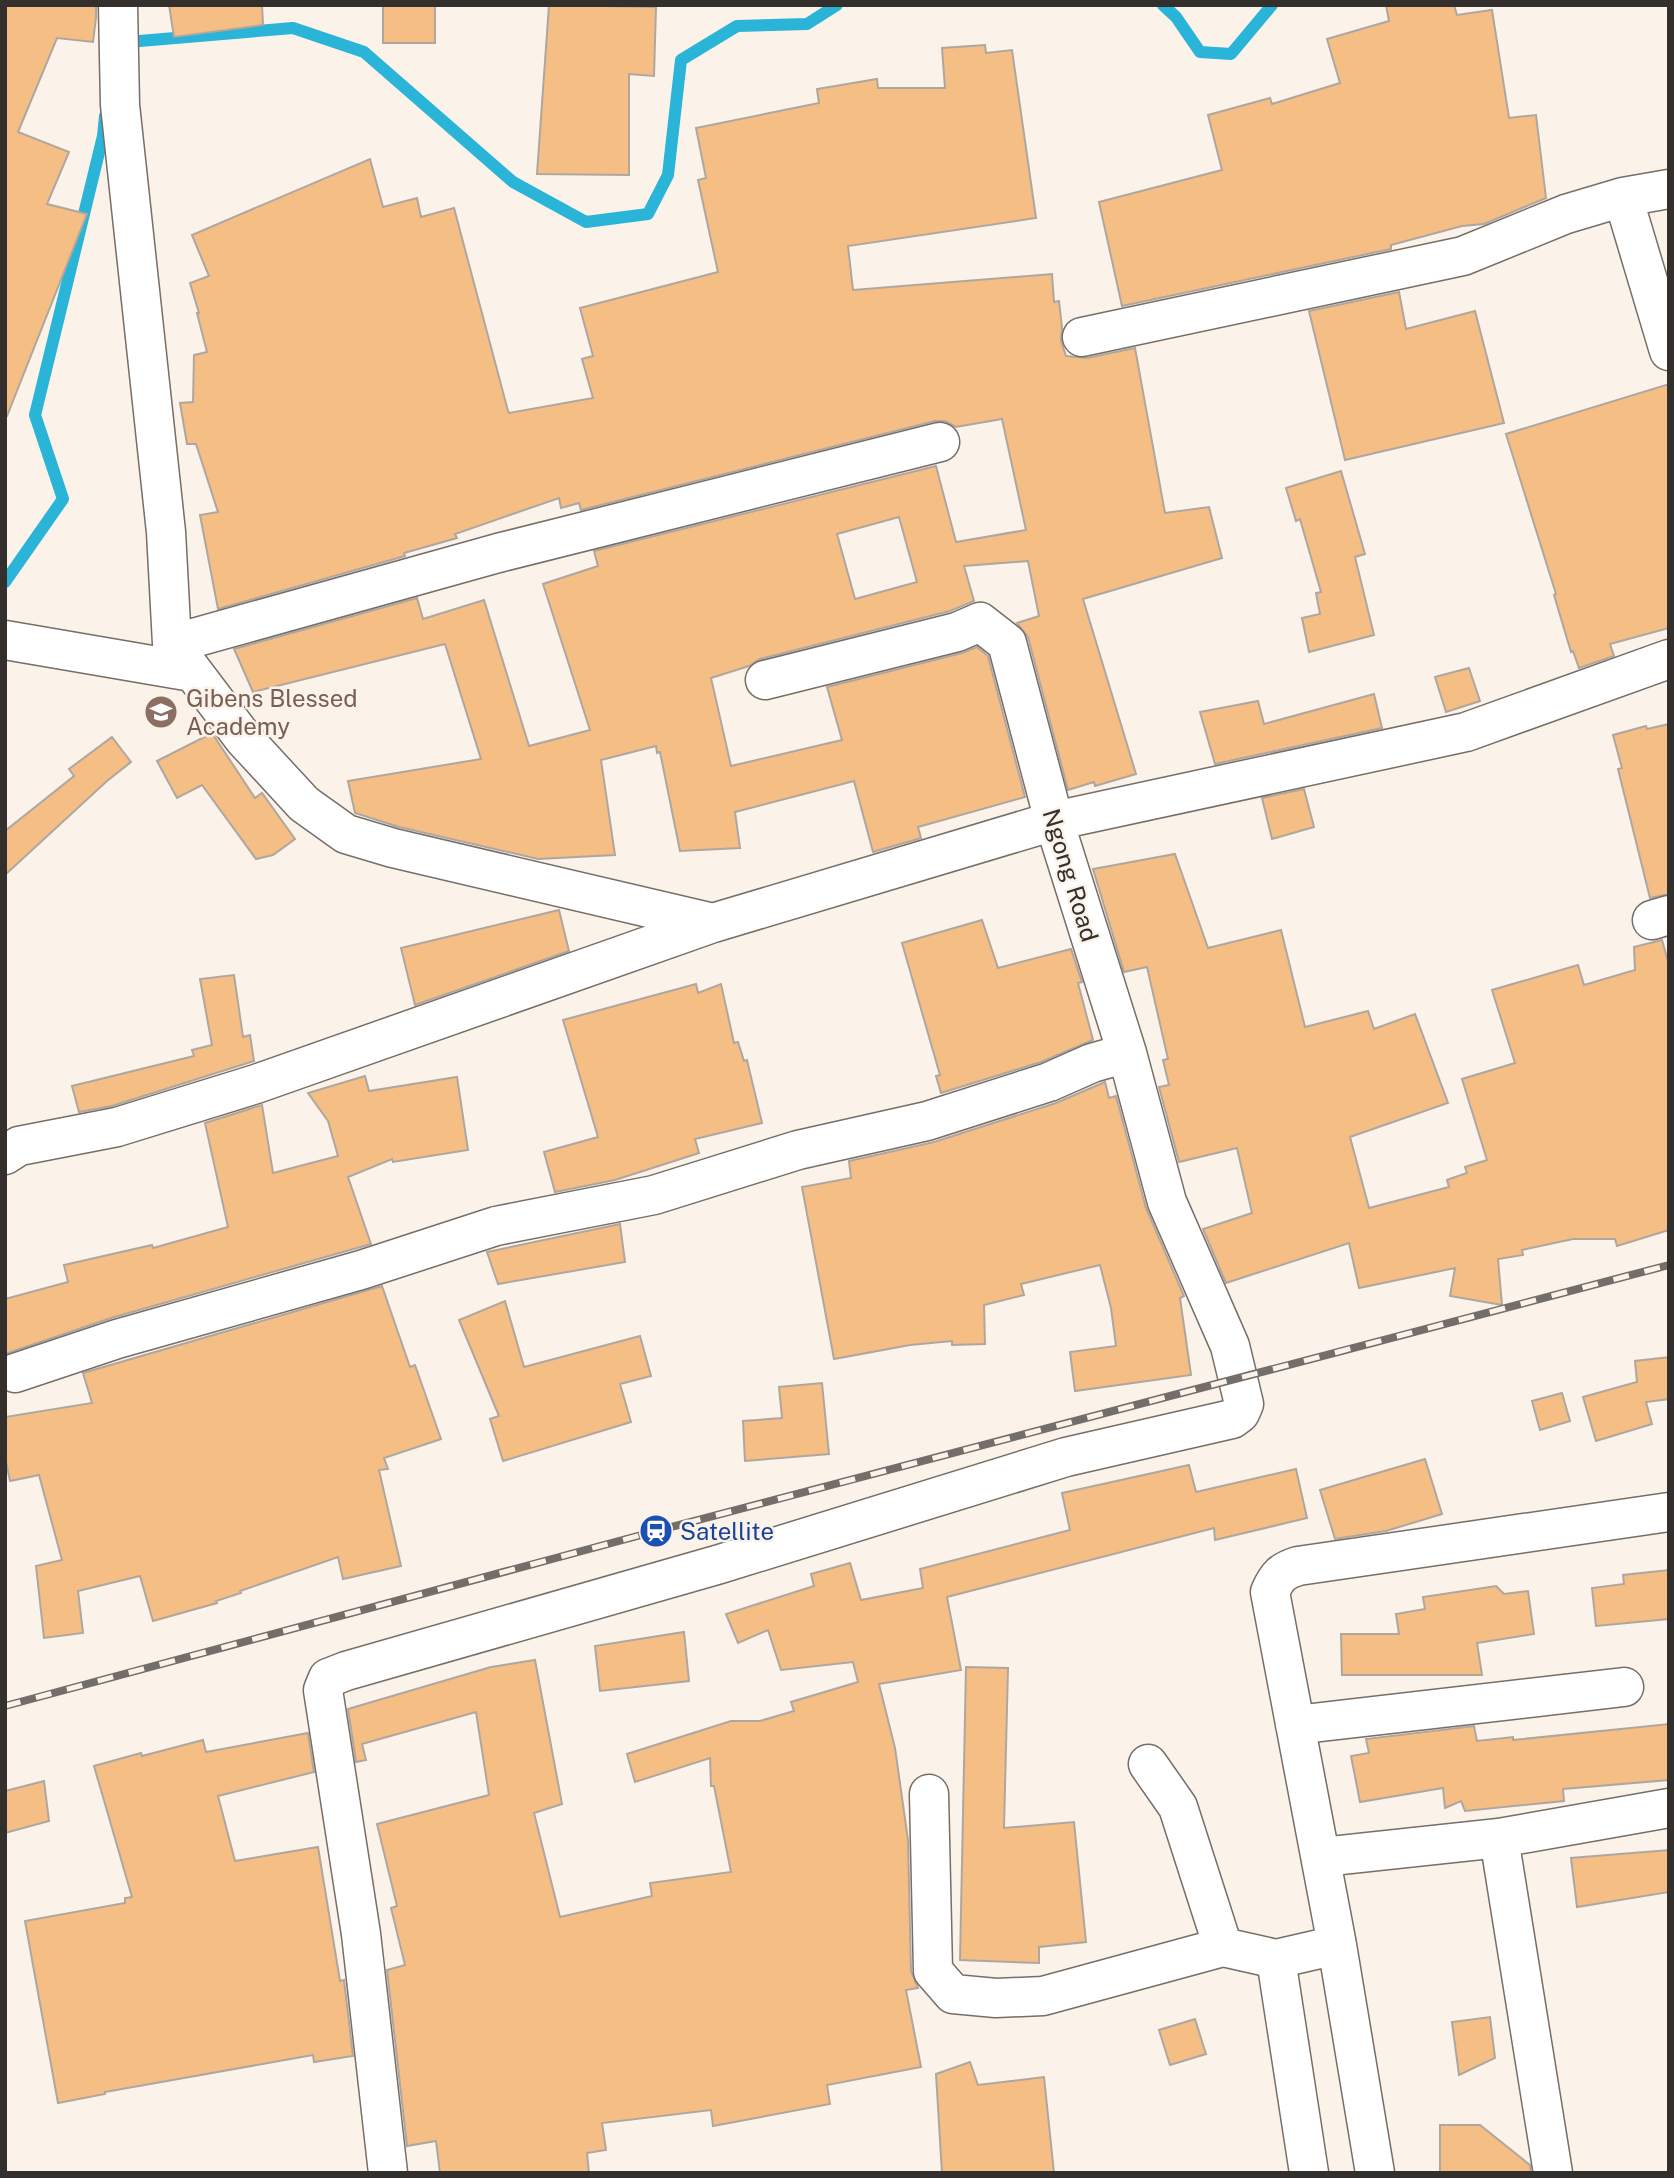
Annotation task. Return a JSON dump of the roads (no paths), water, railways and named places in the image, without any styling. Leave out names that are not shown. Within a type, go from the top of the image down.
[{"type":"street","points":[[118,5],[120,105],[182,658],[244,739],[304,804],[346,834],[393,848],[713,923]]},
{"type":"street","points":[[1082,337],[1463,256],[1566,214],[1623,197],[1669,189]]},
{"type":"street","points":[[1623,197],[1669,351]]},
{"type":"street","points":[[5,640],[182,658],[498,553],[940,442]]},
{"type":"street","name":"Ngong Road","points":[[388,2173],[361,1934],[323,1690],[328,1678],[720,1564],[1066,1457],[1232,1419],[1240,1413],[1244,1404],[1230,1346],[1167,1202],[1127,1053],[1054,821],[1007,643],[980,622],[957,632],[765,680]]},
{"type":"street","points":[[5,1155],[19,1146],[117,1127],[256,1084],[713,923],[1054,821],[1466,732],[1669,659]]},
{"type":"street","points":[[15,1373],[117,1339],[361,1270],[496,1226],[654,1195],[797,1150],[927,1121],[1049,1082],[1092,1063],[1127,1053]]},
{"type":"street","points":[[1375,2173],[1322,1857],[1270,1591],[1276,1577],[1298,1566],[1669,1512]]},
{"type":"street","points":[[1295,1725],[1624,1687]]},
{"type":"street","points":[[1148,1764],[1178,1807],[1223,1947]]},
{"type":"street","points":[[929,1794],[933,1971],[953,1994],[996,1998],[1043,1996],[1223,1947],[1276,1959],[1337,1945]]},
{"type":"street","points":[[1322,1857],[1499,1838],[1669,1808]]},
{"type":"street","points":[[1499,1838],[1553,2173]]},
{"type":"street","points":[[1276,1959],[1309,2173]]},
{"type":"waterway","points":[[128,42],[293,28],[364,52],[513,182],[586,222],[648,214],[668,175],[681,60],[737,26],[807,24],[837,5]]},
{"type":"waterway","points":[[1163,5],[1176,17],[1200,52],[1231,54],[1272,5]]},
{"type":"waterway","points":[[5,582],[63,499],[35,415],[103,136],[105,116]]},
{"type":"railway","points":[[5,1706],[656,1531],[1669,1265]]},
{"type":"place","name":"Gibens Blessed Academy","points":[[161,712]]},
{"type":"place","name":"Satellite","points":[[656,1531]]}]
